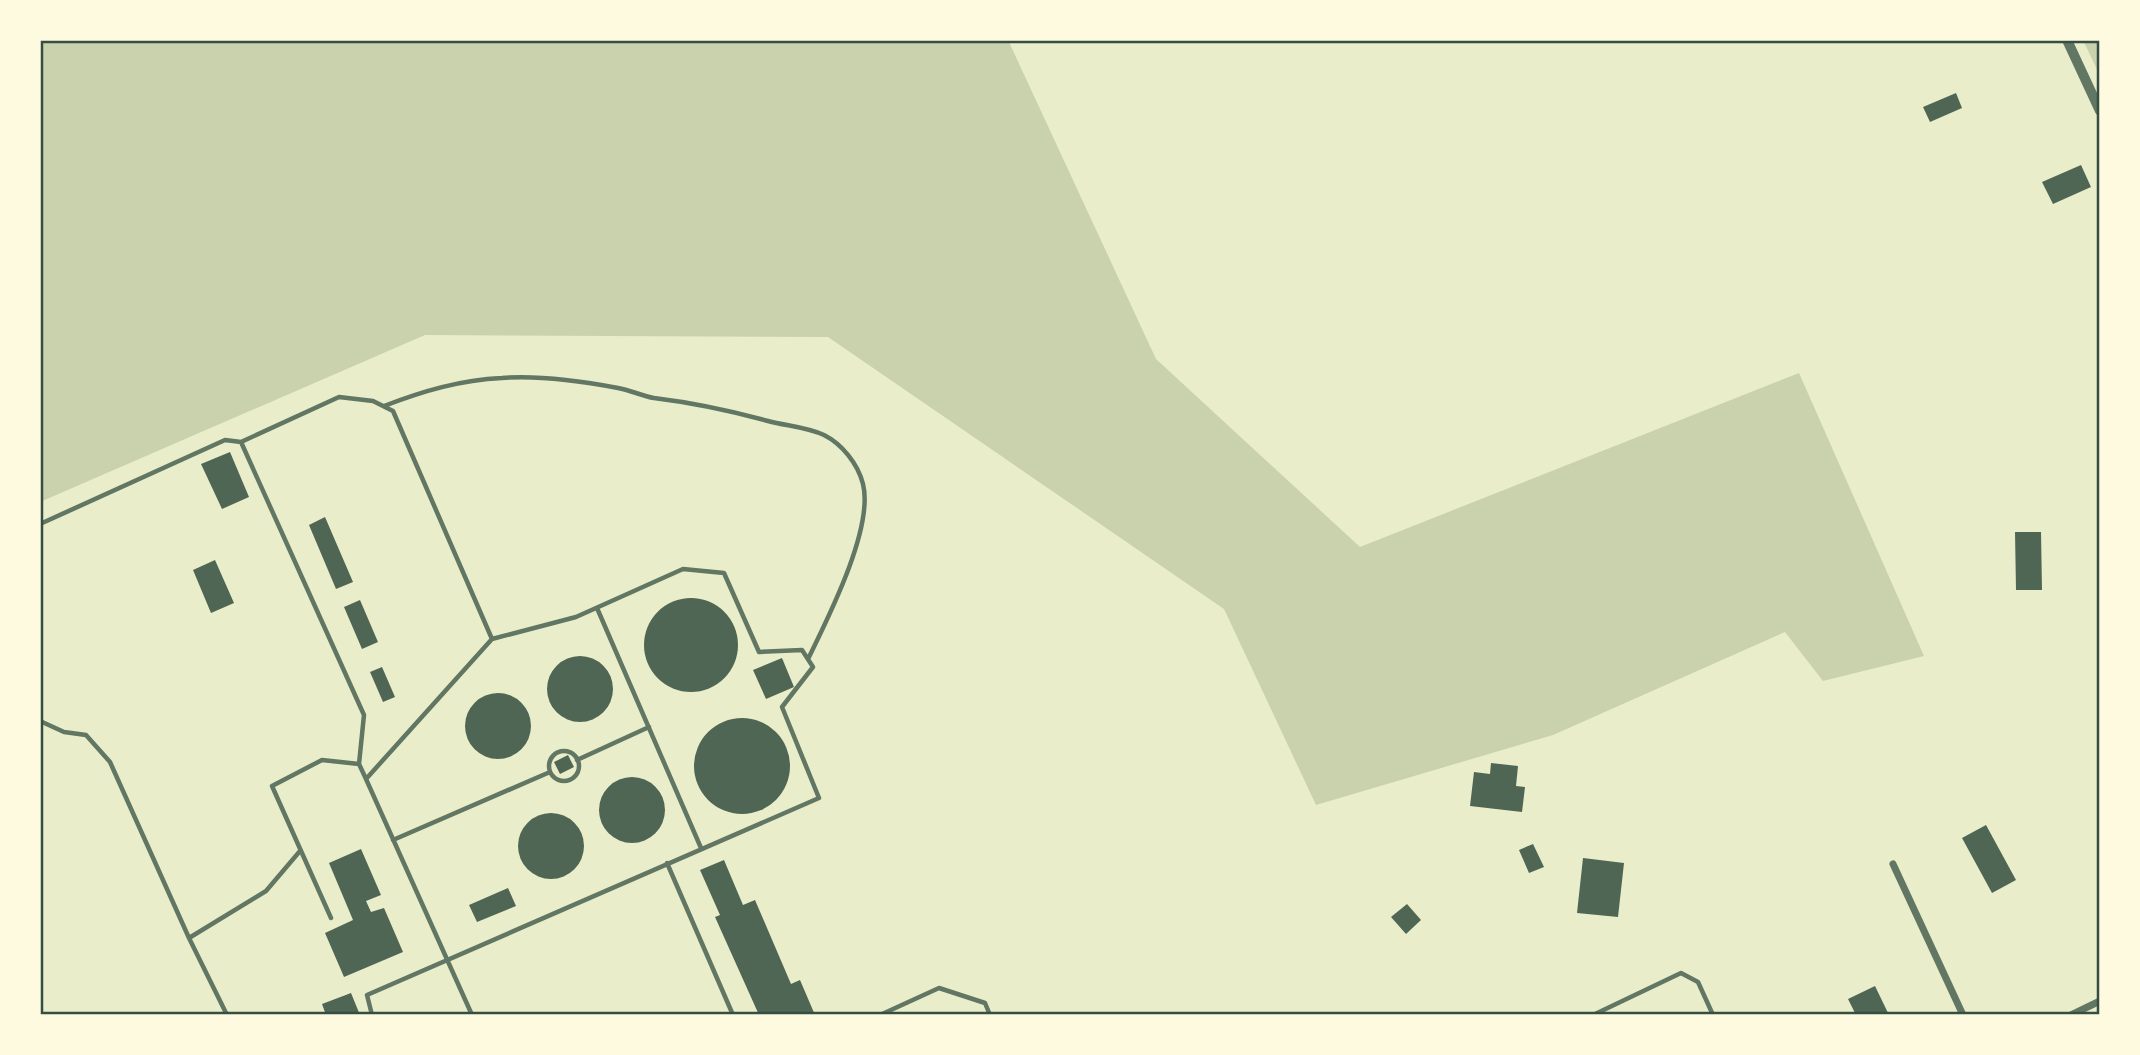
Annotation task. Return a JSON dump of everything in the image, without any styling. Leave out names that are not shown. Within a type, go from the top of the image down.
[{"type":"street","points":[[2067,40],[2100,111]]},
{"type":"street","points":[[1893,864],[1963,1015]]},
{"type":"street","points":[[2071,1015],[2100,1002]]},
{"type":"lane","points":[[383,406],[431,387],[503,377],[536,378],[585,383],[652,398],[705,403],[827,436],[844,450],[856,466],[864,485],[860,528],[836,601],[808,659]]},
{"type":"lane","points":[[40,524],[225,440],[241,442],[340,397],[373,401],[393,411],[492,639]]},
{"type":"lane","points":[[241,442],[364,715],[359,764],[472,1015]]},
{"type":"lane","points":[[366,779],[492,639],[576,617],[683,569],[724,573],[759,652],[802,650],[813,667],[782,708],[819,798],[367,995],[372,1015]]},
{"type":"lane","points":[[597,608],[701,848]]},
{"type":"lane","points":[[40,721],[64,732],[86,735],[110,762],[189,938],[227,1015]]},
{"type":"lane","points":[[577,760],[649,727]]},
{"type":"lane","points":[[557,752],[569,752],[577,760],[577,771],[570,779],[559,780],[550,772],[550,761],[557,752]]},
{"type":"lane","points":[[331,918],[272,786],[322,760],[359,764]]},
{"type":"lane","points":[[393,840],[550,772]]},
{"type":"lane","points":[[189,938],[266,891],[300,851]]},
{"type":"lane","points":[[667,863],[733,1015]]},
{"type":"lane","points":[[1593,1015],[1681,974],[1698,982],[1713,1015]]},
{"type":"lane","points":[[880,1015],[939,988],[985,1003],[990,1015]]},
{"type":"green space","points":[[40,40],[1008,40],[1156,359],[1360,547],[1799,373],[1924,656],[1823,681],[1785,632],[1553,735],[1316,805],[1224,609],[828,337],[425,335],[40,502]]},
{"type":"green space","points":[[2083,40],[2100,40],[2100,76]]},
{"type":"building","points":[[1956,93],[1962,108],[1930,122],[1923,107]]},
{"type":"building","points":[[2081,165],[2091,187],[2053,204],[2042,182]]},
{"type":"building","points":[[230,452],[249,497],[222,509],[201,464]]},
{"type":"building","points":[[325,517],[353,582],[336,589],[309,525]]},
{"type":"building","points":[[2015,532],[2041,532],[2042,590],[2016,590]]},
{"type":"building","points":[[215,560],[234,603],[211,613],[193,570]]},
{"type":"building","points":[[691,598],[709,601],[724,612],[735,627],[738,645],[735,663],[724,678],[709,689],[691,692],[673,689],[658,678],[647,663],[644,645],[647,627],[658,612],[673,601]]},
{"type":"building","points":[[360,600],[378,642],[362,649],[344,607]]},
{"type":"building","points":[[580,656],[603,666],[613,689],[603,712],[580,722],[557,712],[547,689],[557,666]]},
{"type":"building","points":[[782,658],[794,687],[766,699],[753,670]]},
{"type":"building","points":[[382,667],[395,697],[383,702],[370,672]]},
{"type":"building","points":[[498,693],[521,703],[531,726],[521,749],[498,759],[475,749],[465,726],[475,703]]},
{"type":"building","points":[[742,718],[760,722],[776,732],[786,748],[790,766],[786,784],[776,800],[760,810],[742,814],[724,810],[708,800],[698,784],[694,766],[698,748],[708,732],[724,722]]},
{"type":"building","points":[[568,755],[574,767],[560,774],[554,762]]},
{"type":"building","points":[[1491,763],[1518,766],[1516,786],[1525,787],[1522,812],[1470,806],[1474,772],[1490,774]]},
{"type":"building","points":[[632,777],[655,787],[665,810],[655,833],[632,843],[609,833],[599,810],[609,787]]},
{"type":"building","points":[[551,813],[564,816],[574,823],[581,833],[584,846],[581,859],[574,869],[564,876],[551,879],[538,876],[528,869],[521,859],[518,846],[521,833],[528,823],[538,816]]},
{"type":"building","points":[[1986,825],[2016,880],[1992,893],[1962,838]]},
{"type":"building","points":[[1533,844],[1544,867],[1529,873],[1519,850]]},
{"type":"building","points":[[361,849],[381,895],[366,901],[371,912],[384,908],[403,952],[344,977],[325,933],[353,920],[329,863]]},
{"type":"building","points":[[1583,858],[1624,863],[1618,917],[1577,913]]},
{"type":"building","points":[[724,860],[743,905],[755,900],[791,984],[800,980],[815,1015],[759,1015],[715,917],[720,915],[700,870]]},
{"type":"building","points":[[508,888],[516,906],[477,922],[469,905]]},
{"type":"building","points":[[1407,904],[1421,920],[1406,934],[1391,917]]},
{"type":"building","points":[[1875,986],[1889,1015],[1856,1015],[1848,999]]},
{"type":"building","points":[[351,993],[360,1015],[326,1015],[322,1004]]},
{"type":"building","points":[[428,1012],[440,1014],[440,1015],[419,1015]]}]
